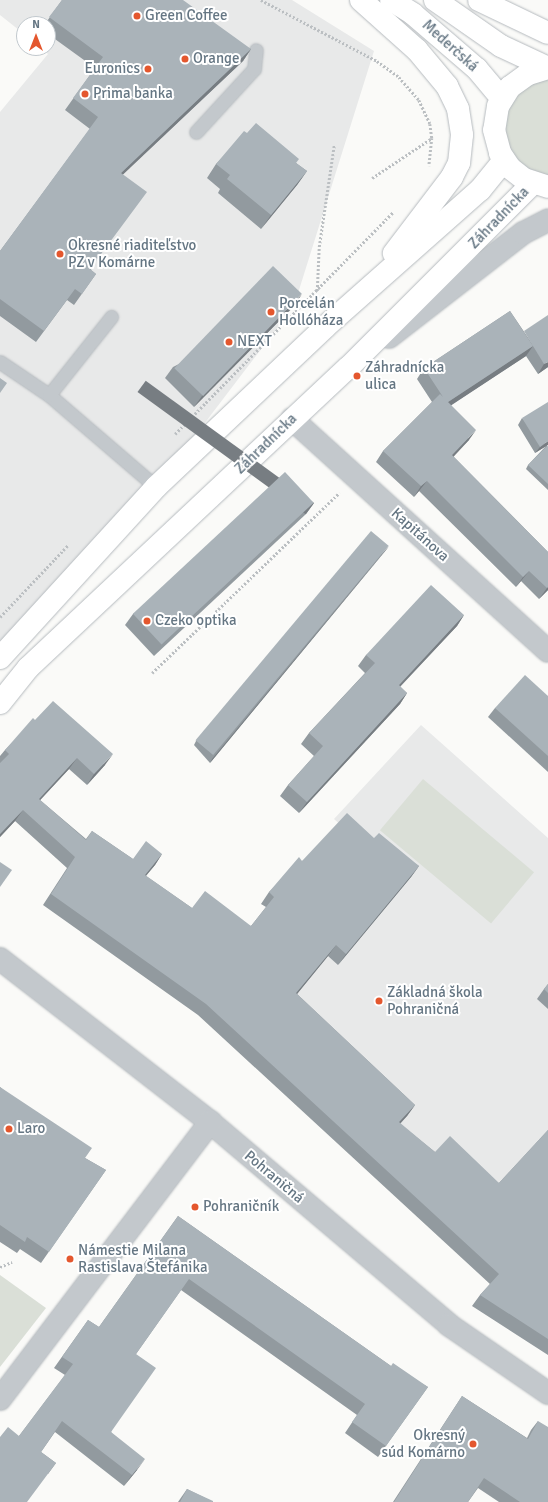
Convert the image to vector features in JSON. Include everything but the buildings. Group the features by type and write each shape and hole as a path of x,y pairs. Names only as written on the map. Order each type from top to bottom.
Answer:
{"main road":[{"path":"325,327 390,258 452,177 459,162 462,135 458,109 447,86 417,50 361,0"},
{"name":"Mederčská","path":"391,0 413,14 477,69 502,99"},
{"name":"Mederčská","path":"435,0 501,46 548,68"},
{"path":"479,0 548,33"},
{"path":"540,185 516,174 504,160 497,146 494,130 496,114 502,99 510,87 522,78 548,68"},
{"path":"0,658 156,487 325,327 480,190 504,160"},
{"name":"Záhradnícka","path":"0,704 28,668 348,368 540,185"}],"street":[{"path":"348,368 523,233 548,220"},
{"name":"Kapitánova","path":"292,419 548,651"},
{"name":"Pohraničná","path":"0,960 210,1122 449,1325 548,1393"},
{"path":"0,1399 210,1122"}],"lane":[{"path":"196,132 254,69 256,50"},
{"path":"49,395 111,317"},
{"path":"0,362 49,395 156,487"}],"path":[{"path":"261,0 377,61 399,77 424,109 432,138 428,170"},
{"path":"372,178 432,138"},
{"path":"317,291 319,247 334,145"},
{"path":"170,438 317,291 396,209"},
{"path":"152,674 356,476"},
{"path":"0,617 74,538"},
{"path":"0,1267 12,1262"}],"shaded area":[{"path":"0,0 292,0 374,51 294,306 156,487 0,659 0,112 46,56 56,56 56,16 16,16 16,28 0,15"},
{"path":"548,78 548,176 531,171 517,160 508,146 504,129 509,104 527,85"},
{"name":"Základná škola Pohraničná","path":"421,725 548,838 548,1222 491,1286 258,943 352,835 334,819"},
{"path":"423,779 534,872 491,924 380,830"},
{"path":"0,1275 46,1308 0,1367"}],"place":[{"name":"Green Coffee","path":"137,16"},
{"name":"Orange","path":"185,59"},
{"name":"Euronics","path":"148,69"},
{"name":"Prima banka","path":"85,94"},
{"name":"Okresné riaditeľstvo PZ v Komárne","path":"60,254"},
{"name":"Porcelán Hollóháza","path":"271,312"},
{"name":"NEXT","path":"229,342"},
{"name":"Záhradnícka ulica","path":"357,376"},
{"name":"Czeko optika","path":"147,621"},
{"name":"Základná škola Pohraničná","path":"379,1001"},
{"name":"Laro","path":"9,1129"},
{"name":"Pohraničník","path":"195,1207"},
{"name":"Námestie Milana Rastislava Štefánika","path":"70,1259"},
{"name":"Okresný súd Komárno","path":"473,1444"}]}
